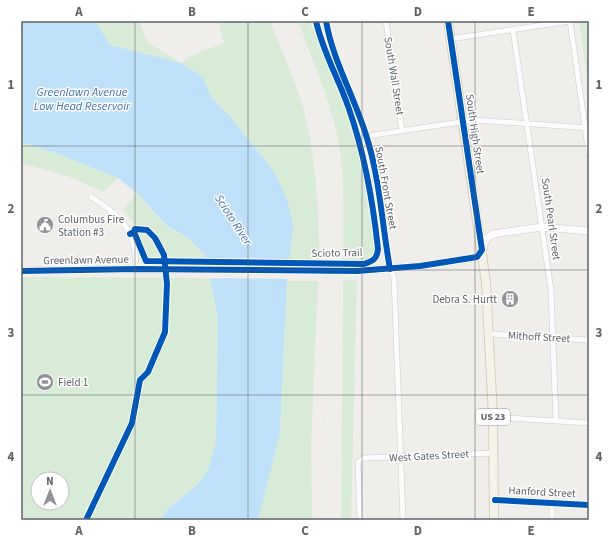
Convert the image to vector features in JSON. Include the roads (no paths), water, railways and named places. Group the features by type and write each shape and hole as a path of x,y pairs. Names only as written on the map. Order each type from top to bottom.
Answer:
{"main road":[{"name":"South High Street","path":"448,21 486,283 493,417 494,520"},
{"path":"482,250 487,238 490,235 542,228 589,231"},
{"name":"Greenlawn Avenue","path":"21,271 136,269 390,270 473,258 480,255 482,250"}],"street":[{"name":"South Front Street","path":"326,21 334,52 367,136 377,183 390,270 394,278 403,520"},
{"name":"South Wall Street","path":"386,21 402,131"},
{"path":"450,39 570,21 587,128 589,155"},
{"name":"South Pearl Street","path":"513,30 551,290 556,421"},
{"path":"367,136 474,120 587,128"},
{"path":"91,196 112,210 125,225 135,252 136,269"},
{"name":"Mithoff Street","path":"489,334 589,340"},
{"path":"493,417 589,423"},
{"name":"West Gates Street","path":"360,520 358,462 364,458 494,453"},
{"name":"Hanford Street","path":"494,500 589,505"},
{"path":"552,503 552,520"}],"water":[{"path":"21,21 95,21 110,45 181,63 203,77 212,99 230,116 275,173 288,202 293,226 287,281 280,432 258,520 161,520 167,510 197,485 208,470 216,442 218,317 205,254 189,239 166,225 137,193 118,178 56,153 21,142"}],"railway":[{"path":"281,21 312,104 319,128 326,171 328,229 323,520"},
{"path":"294,21 328,110 334,134 339,170 341,220 336,520"}],"place":[{"name":"Columbus Fire Station #3","path":"45,225"},
{"name":"Debra S. Hurtt","path":"510,299"},
{"name":"Field 1","path":"45,382"}],"water label":[{"name":"Greenlawn Avenue Low Head Reservoir","path":"82,99"},
{"name":"Scioto River","path":"233,220"}]}
